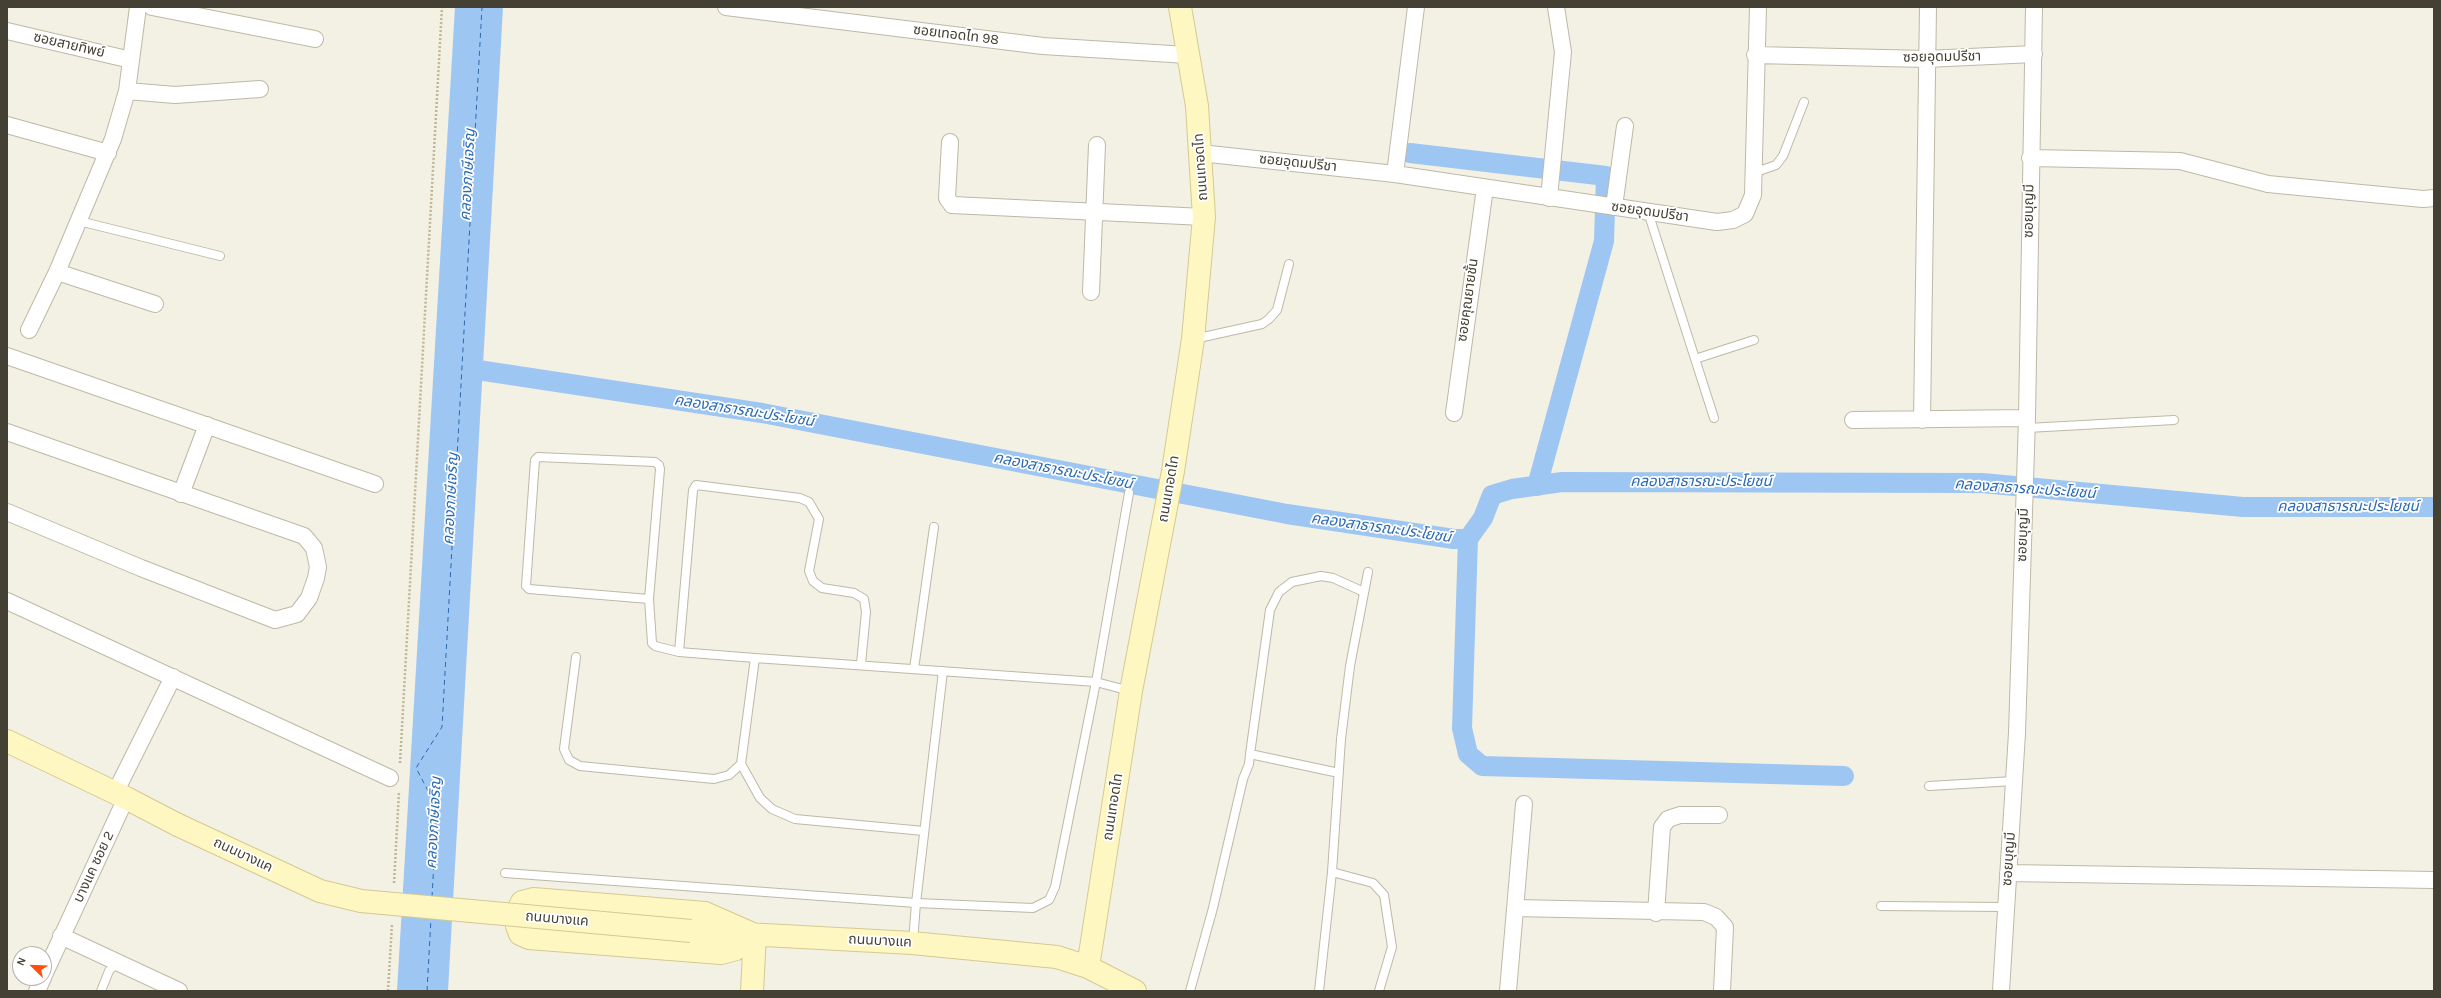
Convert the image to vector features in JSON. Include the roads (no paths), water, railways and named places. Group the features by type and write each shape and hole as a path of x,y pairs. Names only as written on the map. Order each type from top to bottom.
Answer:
{"main road":[{"name":"ถนนเทอดไท","path":"1088,967 1131,691 1173,471 1193,339 1204,217 1197,106 1187,55 1180,7"},
{"name":"ถนนบางแค","path":"7,741 121,795 178,825 320,891 361,901 691,931 912,943 1057,957 1088,967 1135,991"},
{"path":"533,899 705,913 755,935 736,949 721,953 529,938 520,934 517,926 518,910 522,902 533,899"},
{"path":"752,991 755,935"}],"street":[{"path":"29,330 57,272 108,153 127,92 138,7"},
{"path":"152,7 315,39"},
{"name":"ซอยเทอดไท 98","path":"726,7 1043,46 1187,55"},
{"path":"1395,174 1416,7"},
{"path":"1549,198 1563,52 1556,7"},
{"name":"ซอยอุดมปรีชา","path":"1200,153 1395,174 1717,222 1733,220 1745,214 1753,195 1755,54 1758,7"},
{"path":"1922,420 1926,59 1928,7"},
{"name":"ซอยบุญมี","path":"2001,991 2014,781 2027,423 2030,158 2034,54 2034,7"},
{"name":"ซอยสายทิพย์","path":"7,31 131,60"},
{"name":"ซอยอุดมปรีชา","path":"1755,54 1926,59 2034,54"},
{"path":"127,92 176,95 260,89"},
{"path":"7,125 108,153"},
{"path":"1614,207 1625,126"},
{"path":"950,142 947,198 952,205 1093,213 1204,217"},
{"path":"1091,292 1093,213 1097,145"},
{"path":"2030,158 2180,161 2268,184 2428,198"},
{"name":"ซอยคุณยายชั้น","path":"1454,412 1485,188"},
{"path":"57,272 155,304"},
{"path":"7,356 375,484"},
{"path":"1853,420 2027,423"},
{"path":"181,494 207,425"},
{"path":"7,432 304,536 310,541 317,557 316,578 309,598 297,614 275,620 141,568 7,512"},
{"path":"7,600 396,779"},
{"name":"บางแค ซอย 2","path":"52,956 173,677"},
{"path":"1508,991 1524,804"},
{"path":"1656,913 1662,827 1668,819 1680,815 1719,815"},
{"path":"2008,873 2434,880"},
{"path":"1515,908 1656,913 1704,912 1716,917 1725,927 1722,991"},
{"path":"61,936 179,991"}],"lane":[{"path":"1753,173 1776,165 1783,156 1804,102"},
{"path":"1648,212 1714,418"},
{"path":"78,221 220,256"},
{"path":"1193,339 1262,324 1269,319 1277,310 1289,264"},
{"path":"1695,358 1754,340"},
{"path":"2027,423 2174,420"},
{"path":"649,599 529,589 526,586 535,460 538,457 655,462 659,465 660,469 649,599 653,644 679,652 1096,682 1131,691"},
{"path":"679,652 693,490 696,485 800,498 808,502 819,519 809,571 813,581 822,588 854,593 864,599 866,612 860,664"},
{"path":"505,873 916,902 1033,908 1049,900 1055,887 1096,682 1128,493"},
{"path":"914,669 934,527"},
{"path":"1319,991 1332,872 1339,774 1350,666 1368,572"},
{"path":"1190,991 1250,754 1270,610 1279,592 1292,582 1321,576 1333,578 1364,592"},
{"path":"576,657 564,749 569,760 580,766 714,779 729,775 741,764"},
{"path":"755,658 741,764 760,798 772,809 795,819 924,831"},
{"path":"912,943 943,671"},
{"path":"1250,754 1339,774"},
{"path":"1929,786 2014,781"},
{"path":"1332,872 1374,883 1384,895 1392,947 1380,991"},
{"path":"1881,906 2006,906"},
{"path":"101,991 109,971 117,962"}],"water":[{"name":"คลองภาษีเจริญ","path":"455,7 503,7 448,991 397,991"}],"waterway":[{"path":"1410,153 1606,176 1604,241 1537,486"},
{"name":"คลองสาธารณะประโยชน์","path":"458,367 762,413 1287,514 1454,539 1468,539 1483,518 1492,495 1512,489 1562,482 1982,483 2243,507 2434,507"},
{"path":"1468,539 1462,728 1468,754 1482,766 1844,776"}]}
